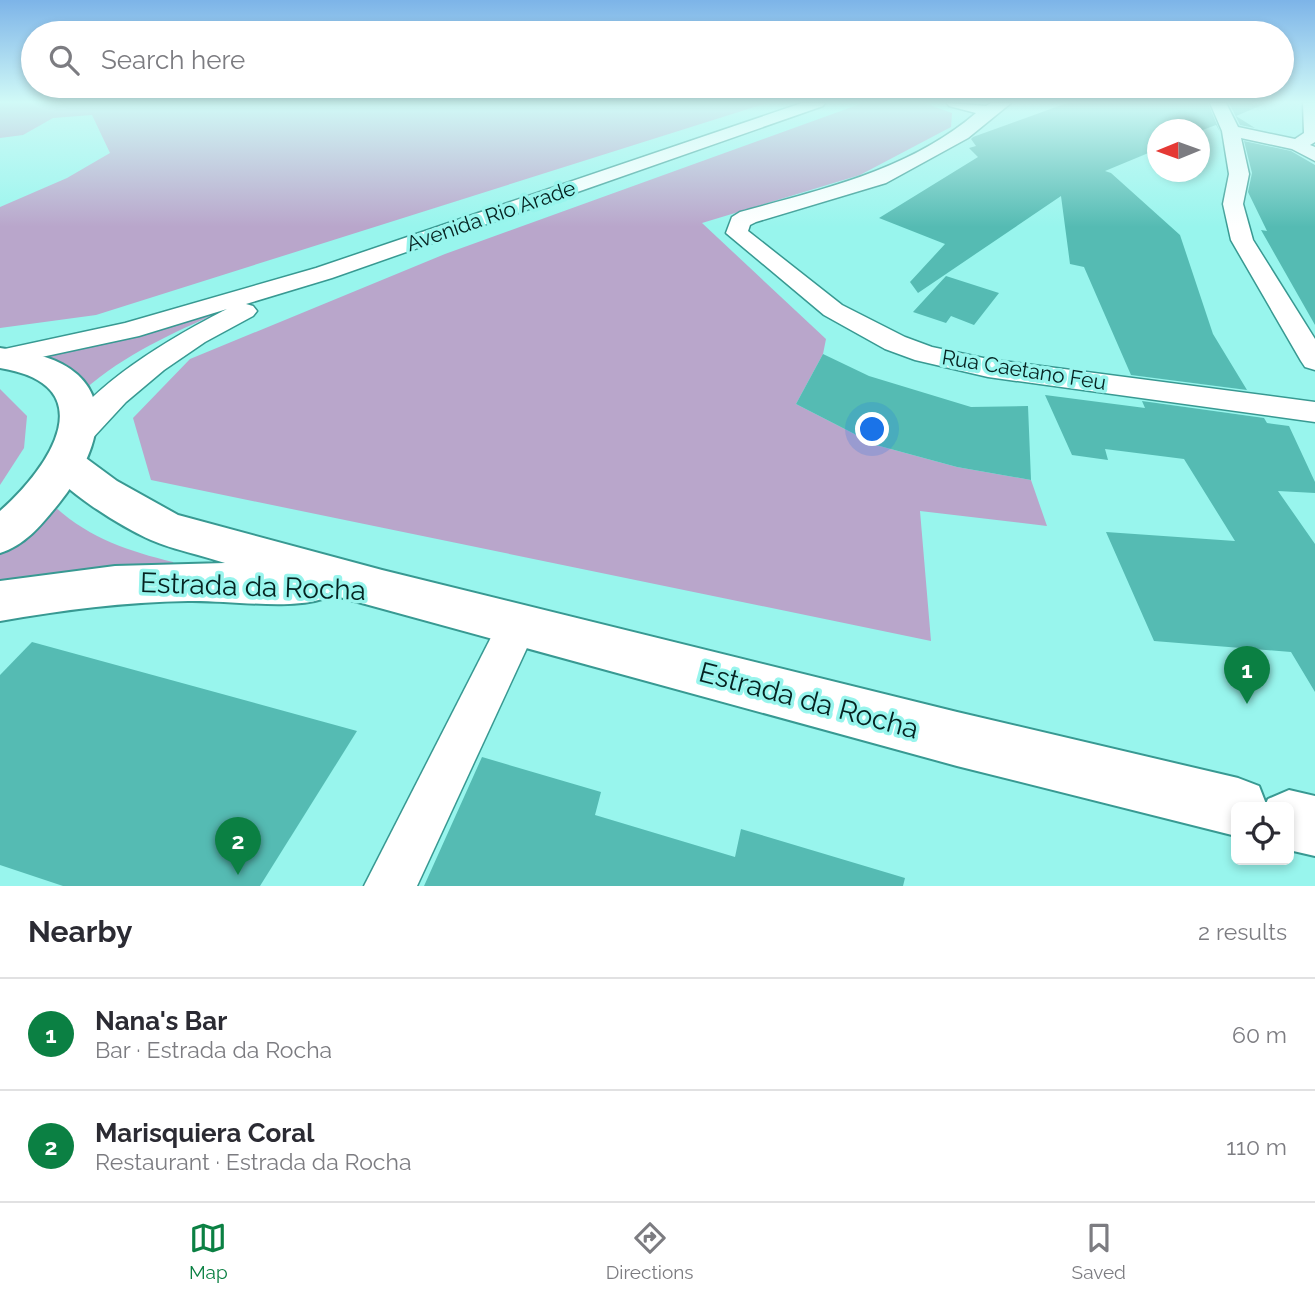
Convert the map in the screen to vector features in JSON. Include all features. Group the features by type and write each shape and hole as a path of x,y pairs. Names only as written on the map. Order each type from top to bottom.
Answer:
{"street":[{"name":"Avenida Rio Arade","path":"324,273 697,144"},
{"name":"Rua Caetano Feu","path":"943,144 878,179 748,217 740,222 737,233 833,310 895,343 925,354 988,368 1315,411"},
{"path":"1233,144 1239,174 1233,204 1242,240 1315,361"},
{"path":"1295,144 1315,155"},
{"path":"0,358 130,330 324,273"},
{"path":"0,536 42,496 72,449 134,376 171,350 324,273"},
{"path":"0,358 30,364 55,374 71,389 79,409 72,449"},
{"name":"Estrada da Rocha","path":"72,449 102,492 166,528 382,590 957,739 1231,805"},
{"name":"Estrada da Rocha","path":"0,601 46,592 128,582 231,580 382,590"},
{"path":"390,886 518,624"},
{"path":"1294,821 1315,826"}],"shaded area":[{"path":"106,144 636,144 96,315 0,328 0,207 67,178 110,153"},
{"path":"749,144 918,144 860,175 702,223 826,339 823,354 796,404 876,445 957,467 1031,480 1047,526 920,511 931,641 151,480 133,418 190,359 445,254"},
{"path":"218,307 222,311 133,355 84,390 44,357 150,331"},
{"path":"0,389 27,416 24,448 0,485"},
{"path":"54,506 95,535 125,548 173,562 176,567 0,590 0,553"}],"building":[{"path":"975,144 1147,144 1147,154 1105,171 1111,173 1180,235 1213,334 1247,390 1131,375 1084,267 1070,264 1061,196 918,293 910,282 945,244 879,218 978,157 969,148"},
{"path":"1245,144 1260,144 1291,151 1315,165 1315,325 1261,230 1267,231 1248,192 1252,173"},
{"path":"946,276 999,293 974,325 951,316 946,323 913,312"},
{"path":"823,354 869,376 971,407 1028,406 1031,480 957,467 876,445 796,404"},
{"path":"1045,395 1145,408 1142,401 1264,418 1267,423 1289,426 1315,482 1315,493 1278,491 1315,544 1315,692 1291,652 1154,641 1106,532 1235,541 1184,459 1105,449 1108,460 1072,455"},
{"path":"32,642 357,731 260,886 63,886 0,865 0,675"},
{"path":"482,757 601,792 595,815 735,857 741,829 905,878 903,886 424,886"}],"place":[{"name":"Nana's Bar","path":"1247,704"},
{"name":"Marisquiera Coral","path":"238,875"}]}
